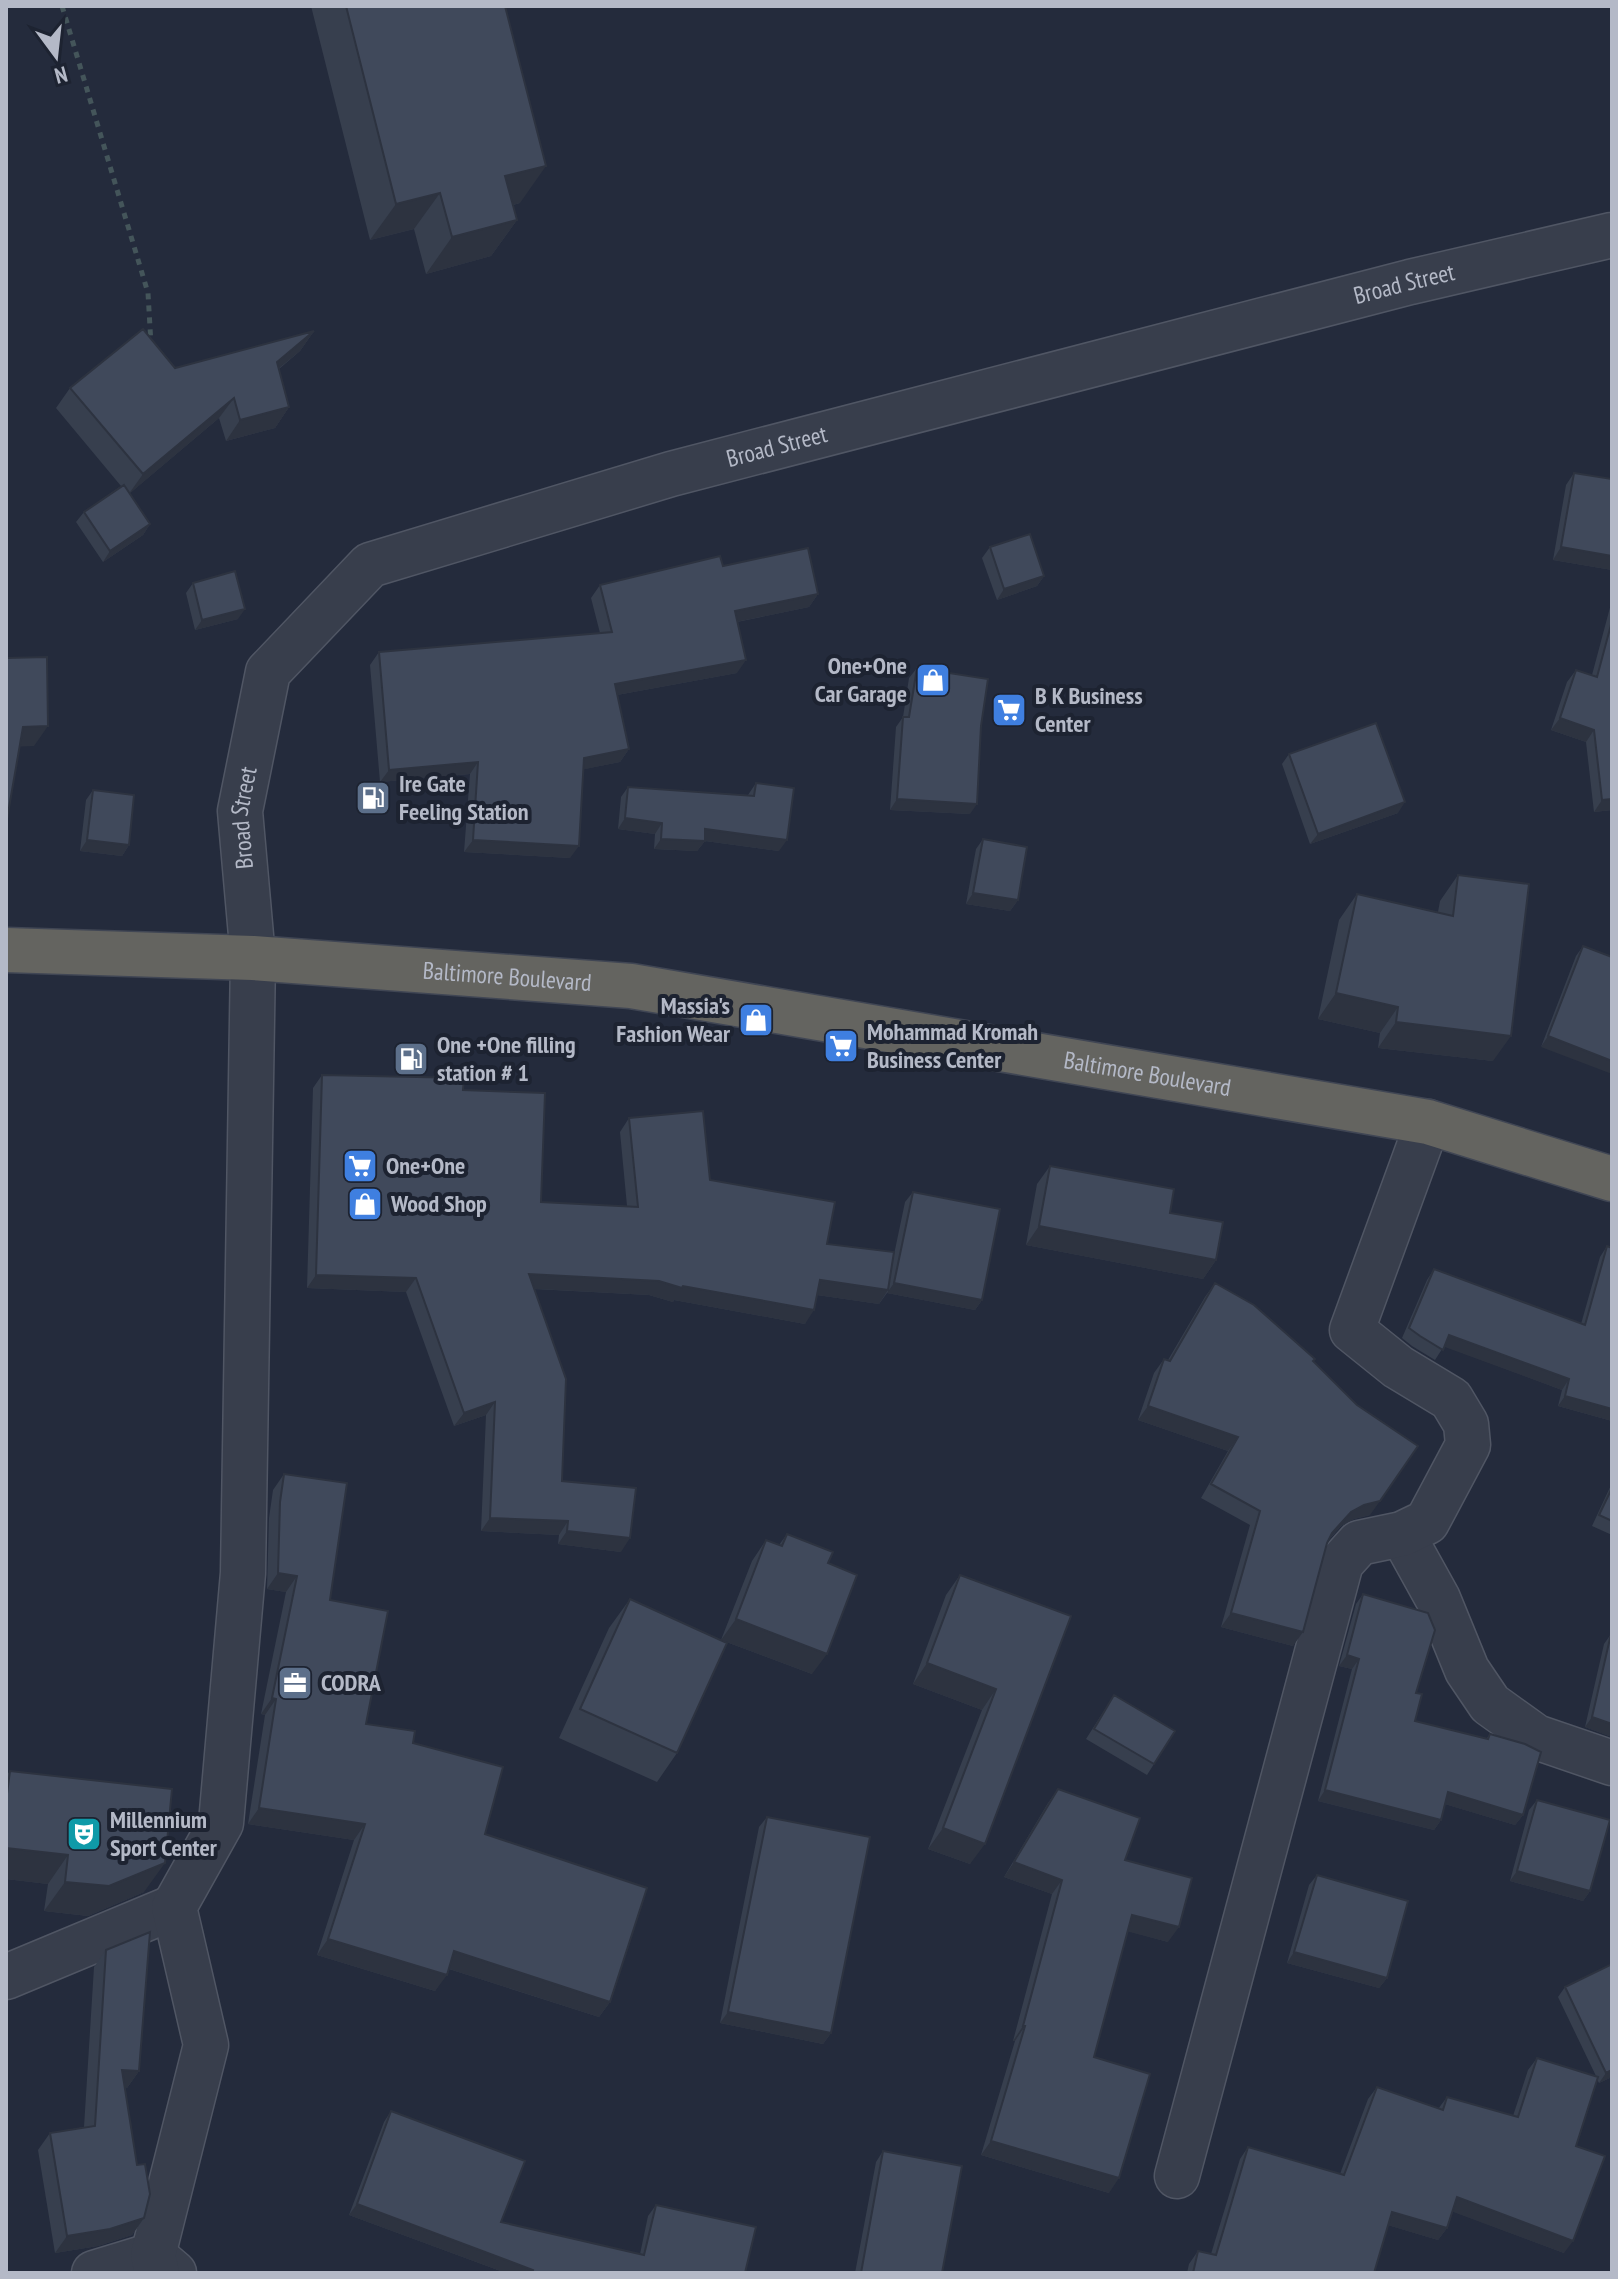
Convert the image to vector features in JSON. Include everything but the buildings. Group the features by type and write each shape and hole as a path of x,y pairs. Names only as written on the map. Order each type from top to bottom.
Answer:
{"highway":[{"name":"Baltimore Boulevard","path":"6,950 253,958 631,986 1428,1122 1612,1179"}],"street":[{"name":"Broad Street","path":"174,1907 221,1823 243,1573 253,958 240,811 268,672 370,565 671,474 1410,282 1612,235"},
{"path":"1177,2176 1341,1563 1359,1543 1402,1534 1427,1522 1468,1445 1466,1424 1451,1399 1398,1367 1352,1330 1428,1122"},
{"path":"1402,1534 1438,1599 1467,1670 1490,1704 1536,1737 1612,1763"},
{"path":"6,1977 174,1907 206,2045 162,2267 94,2273"}],"path":[{"path":"62,6 148,293 152,349"}],"place":[{"name":"One+One Car Garage","path":"933,680"},
{"name":"B K Business Center","path":"1009,710"},
{"name":"Ire Gate Feeling Station","path":"373,798"},
{"name":"Massia's Fashion Wear","path":"756,1020"},
{"name":"Mohammad Kromah Business Center","path":"841,1046"},
{"name":"One +One filling station # 1","path":"411,1059"},
{"name":"One+One","path":"360,1166"},
{"name":"Wood Shop","path":"365,1204"},
{"name":"CODRA","path":"295,1683"},
{"name":"Millennium Sport Center","path":"84,1834"}]}
